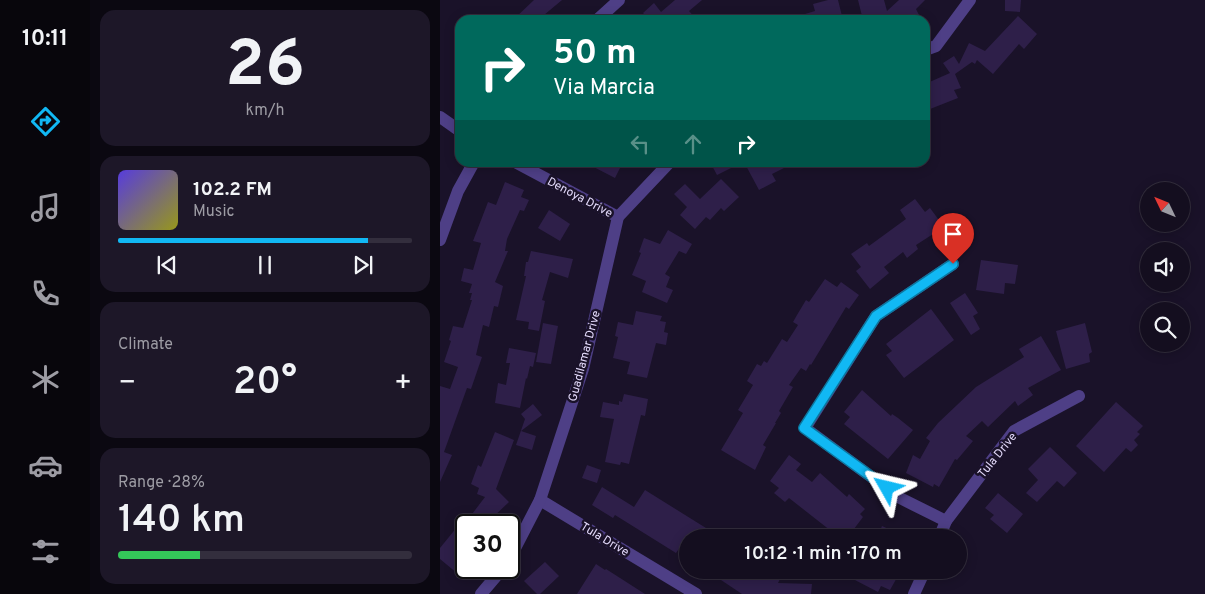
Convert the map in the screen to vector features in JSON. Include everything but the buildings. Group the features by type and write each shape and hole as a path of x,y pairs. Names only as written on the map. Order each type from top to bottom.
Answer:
{"street":[{"path":"602,15 619,0"},
{"path":"930,48 936,46 970,0"},
{"path":"440,117 455,128"},
{"path":"440,240 458,191 471,167"},
{"name":"Denoya Drive","path":"524,167 618,217"},
{"path":"618,217 665,167"},
{"name":"Guadilamar Drive","path":"520,539 540,500 582,370 618,217"},
{"path":"946,521 900,498 804,428 876,316 953,264"},
{"name":"Tula Drive","path":"943,529 946,521 1014,432 1079,396"},
{"name":"Tula Drive","path":"540,500 696,594"},
{"path":"481,594 494,579"},
{"path":"914,594 921,579"}],"route":[{"path":"887,488 804,428 876,316 953,264"}]}
